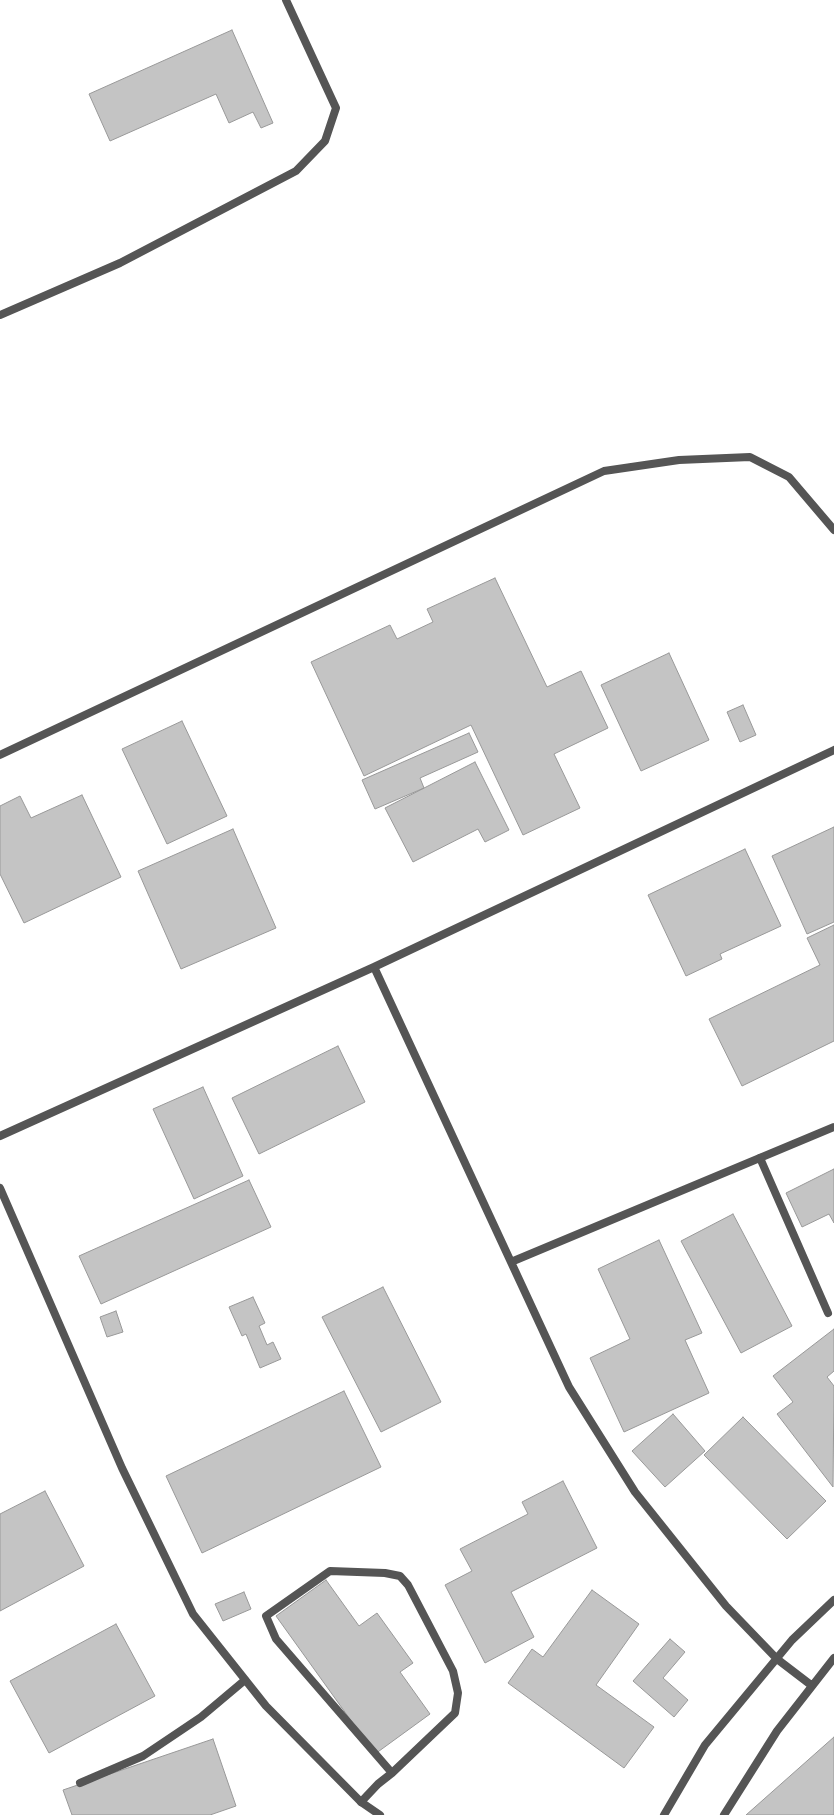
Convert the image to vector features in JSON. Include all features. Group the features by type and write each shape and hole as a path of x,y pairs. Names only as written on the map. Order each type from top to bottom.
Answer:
{"street":[{"path":"0,315 120,263 296,170 325,141 336,108 286,0"},
{"path":"0,755 604,471 679,460 750,457 789,477 834,530"},
{"path":"0,1136 374,967 834,750"},
{"path":"374,967 570,1387 635,1492 726,1606 777,1659 811,1685"},
{"path":"512,1262 834,1127"},
{"path":"760,1158 828,1312"},
{"path":"0,1188 122,1468 193,1614 266,1706 361,1802 380,1815"},
{"path":"361,1802 378,1784 392,1773 455,1713 458,1693 452,1671 408,1585 400,1576 385,1573 330,1571 266,1616 276,1639 392,1773"},
{"path":"664,1815 705,1745 792,1640 834,1600"},
{"path":"724,1815 777,1731 811,1685 834,1658"},
{"path":"80,1783 143,1756 202,1717 245,1680"}],"building":[{"path":"232,30 273,123 261,128 253,112 229,123 216,94 110,141 89,94"},
{"path":"495,578 547,687 581,671 608,728 554,754 580,808 523,835 471,725 364,776 311,662 390,625 397,639 433,622 427,609"},
{"path":"669,653 709,740 641,771 601,685"},
{"path":"743,705 756,735 740,742 727,712"},
{"path":"182,721 227,816 167,844 122,749"},
{"path":"469,733 478,752 420,778 424,788 375,809 362,780"},
{"path":"475,762 509,830 485,842 478,829 413,862 385,808"},
{"path":"82,795 121,877 24,923 0,874 0,806 20,796 31,818"},
{"path":"834,827 834,922 807,934 772,856"},
{"path":"233,829 276,928 181,969 138,871"},
{"path":"745,849 781,926 720,954 722,959 686,976 648,895"},
{"path":"834,925 834,1041 742,1086 709,1019 820,965 807,938"},
{"path":"338,1046 365,1102 259,1154 232,1098"},
{"path":"203,1087 243,1176 194,1199 153,1109"},
{"path":"834,1169 834,1223 829,1214 802,1227 786,1193"},
{"path":"249,1180 271,1227 101,1304 79,1256"},
{"path":"733,1214 792,1326 741,1353 681,1241"},
{"path":"659,1240 702,1333 685,1340 709,1393 624,1432 590,1358 630,1339 598,1269"},
{"path":"383,1287 441,1402 381,1432 322,1317"},
{"path":"253,1297 265,1323 259,1326 267,1345 273,1342 281,1359 260,1368 246,1334 242,1336 229,1307"},
{"path":"116,1311 123,1332 107,1337 100,1317"},
{"path":"834,1329 834,1371 827,1377 834,1386 833,1487 777,1414 793,1402 773,1376"},
{"path":"344,1391 381,1467 202,1553 166,1476"},
{"path":"673,1414 705,1451 665,1487 632,1451"},
{"path":"743,1417 826,1501 787,1539 704,1455"},
{"path":"563,1481 597,1548 511,1592 534,1637 485,1663 445,1585 472,1571 460,1549 528,1514 522,1502"},
{"path":"45,1491 84,1566 0,1611 0,1514"},
{"path":"326,1580 359,1626 377,1613 413,1663 400,1672 430,1714 375,1754 276,1616"},
{"path":"592,1590 639,1624 596,1685 654,1727 624,1768 508,1683 532,1649 543,1657"},
{"path":"244,1592 251,1609 223,1621 215,1604"},
{"path":"116,1624 155,1696 49,1753 10,1681"},
{"path":"670,1639 685,1652 663,1678 688,1700 674,1717 633,1681"},
{"path":"834,1737 834,1815 746,1815"},
{"path":"213,1739 236,1806 210,1815 72,1815 63,1790"}]}
